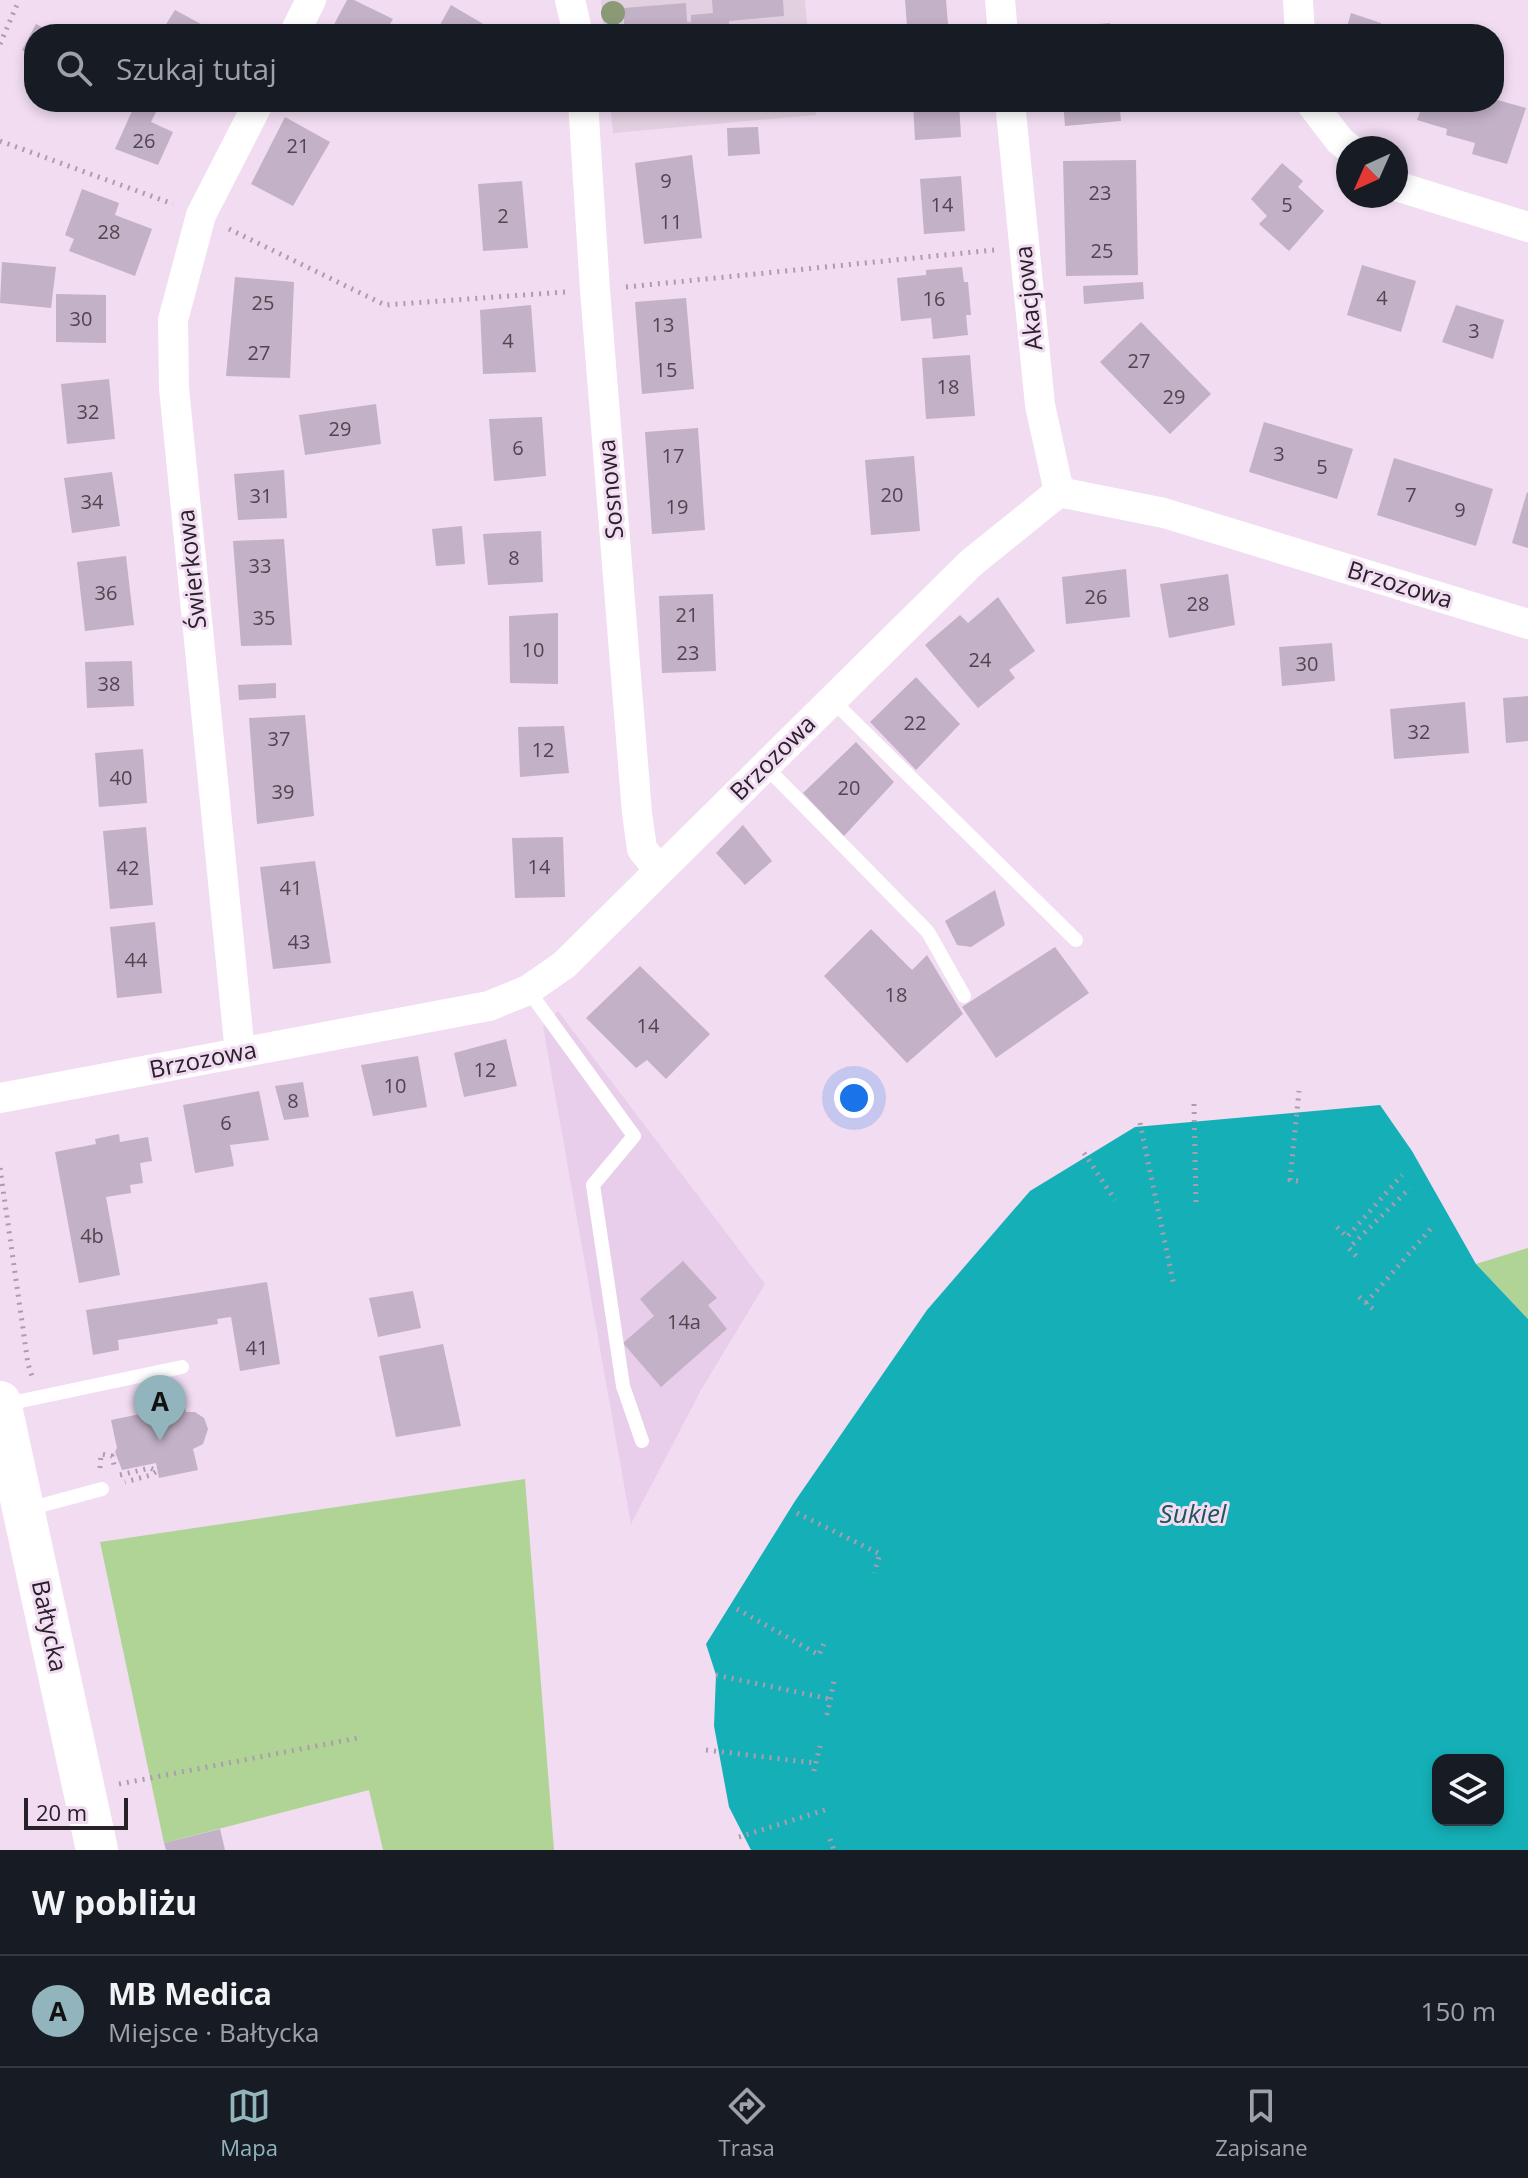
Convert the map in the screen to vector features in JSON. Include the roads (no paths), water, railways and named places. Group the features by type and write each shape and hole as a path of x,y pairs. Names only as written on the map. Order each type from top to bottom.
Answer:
{"main road":[{"name":"Bałtycka","path":"0,1404 97,1850"}],"street":[{"path":"299,24 311,0"},
{"path":"570,0 576,24"},
{"path":"1000,0 1002,24"},
{"path":"1298,0 1299,24"},
{"name":"Świerkowa","path":"240,1053 174,388 173,320 201,215 254,112"},
{"name":"Sosnowa","path":"584,112 637,813 642,849 659,870"},
{"name":"Akacjowa","path":"1011,112 1040,405 1059,492"},
{"path":"1318,112 1339,136"},
{"path":"1408,190 1528,227"},
{"name":"Brzozowa","path":"0,1098 489,1006 528,990 564,965 971,563 1059,492 1164,513 1528,624"}],"lane":[{"path":"832,700 1076,940"},
{"path":"765,766 928,932 964,996"},
{"path":"528,990 634,1136 593,1185 623,1386 642,1441"},
{"path":"0,1404 182,1367"},
{"path":"24,1510 102,1489"}],"water":[{"name":"Sukiel","path":"1380,1105 1412,1151 1476,1264 1528,1319 1528,1850 751,1850 729,1807 714,1726 716,1675 706,1644 795,1501 927,1310 1030,1191 1135,1127"}],"place":[{"name":"MB Medica","path":"160,1441"}]}
